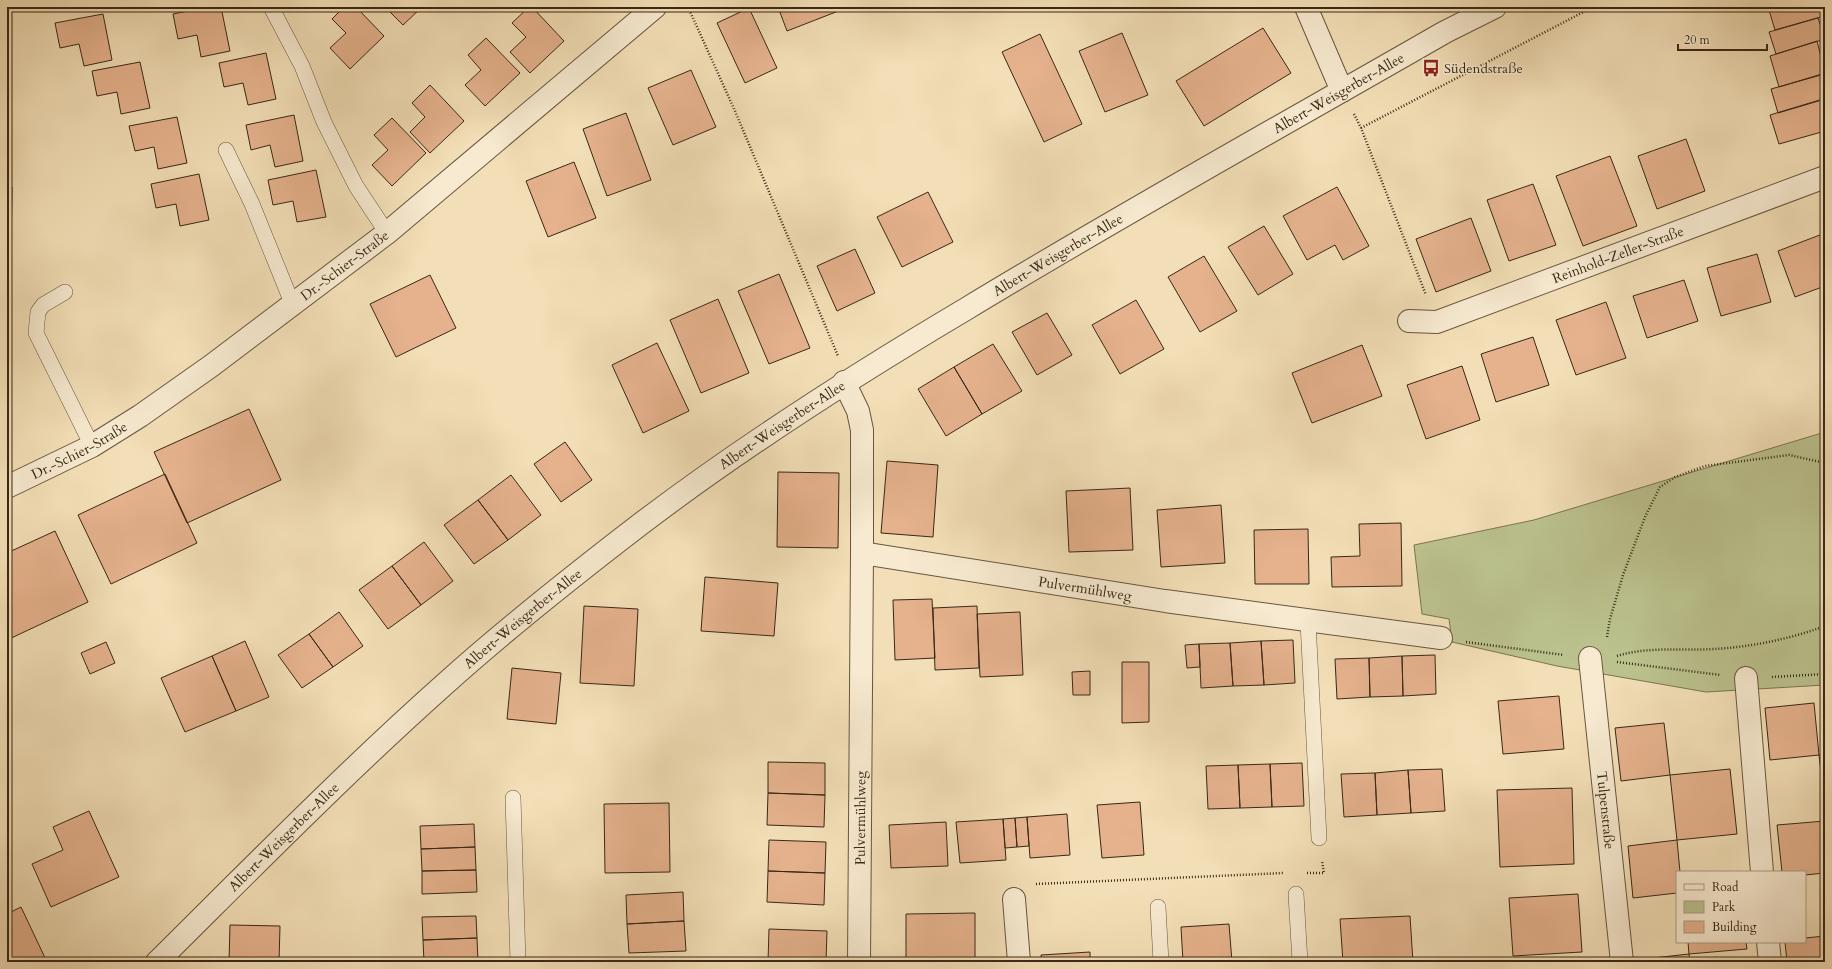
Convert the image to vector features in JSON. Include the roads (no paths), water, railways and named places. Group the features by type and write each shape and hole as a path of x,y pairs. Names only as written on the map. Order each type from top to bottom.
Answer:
{"street":[{"name":"Dr.-Schier-Straße","path":"7,486 92,446 140,416 211,366 387,233 655,7"},
{"path":"1306,7 1342,92"},
{"name":"Albert-Weisgerber-Allee","path":"157,962 313,807 469,664 532,611 640,525 758,440 844,382 1034,267 1445,32 1495,7"},
{"name":"Reinhold-Zeller-Straße","path":"1409,321 1437,322 1825,177"},
{"name":"Pulvermühlweg","path":"844,382 858,411 862,430 859,962"},
{"name":"Pulvermühlweg","path":"862,553 1308,622 1441,638"},
{"name":"Tulpenstraße","path":"1597,659 1622,962"},
{"path":"1746,678 1762,871"},
{"path":"1014,899 1019,962"},
{"path":"1768,943 1770,962"}],"lane":[{"path":"270,7 302,66 324,122 353,180 387,233"},
{"path":"226,150 252,204 292,304"},
{"path":"66,292 43,305 38,312 36,333 92,446"},
{"path":"1308,622 1319,838"},
{"path":"513,798 518,962"},
{"path":"1296,894 1300,962"},
{"path":"1158,907 1162,962"}],"place":[{"name":"Südendstraße","path":"1431,68"}]}
